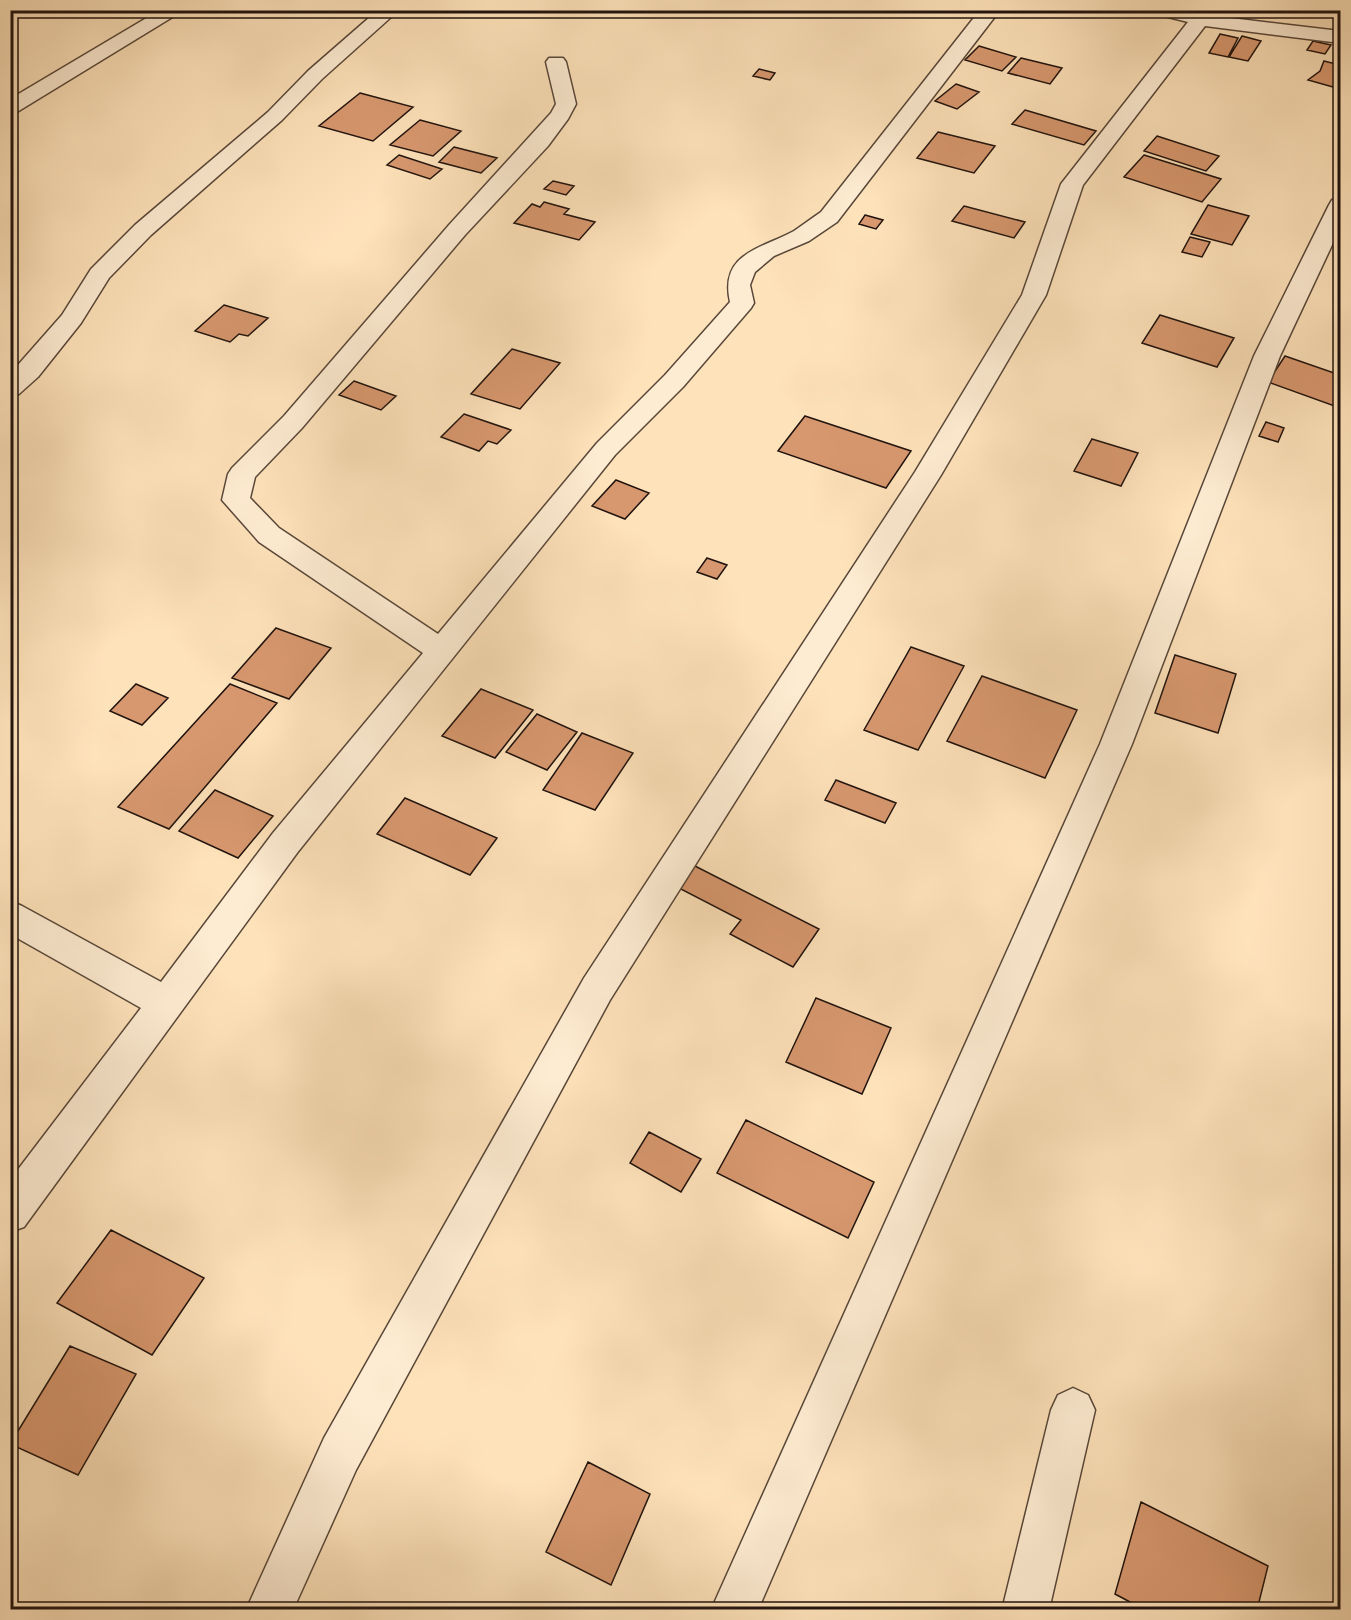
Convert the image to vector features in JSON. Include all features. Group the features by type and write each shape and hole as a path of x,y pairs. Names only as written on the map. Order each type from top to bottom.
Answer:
{"street":[{"path":"10,108 175,10"},
{"path":"10,388 29,371 72,318 99,274 143,230 275,116 315,75 390,10"},
{"path":"10,1213 285,843 606,449 674,381 742,303 738,285 744,269 765,251 801,236 829,217 991,10"},
{"path":"1162,10 1341,37"},
{"path":"270,1610 340,1454 597,989 927,475 1034,295 1072,184 1205,15"},
{"path":"442,651 269,535 236,500 242,474 293,422 457,230 540,141 561,114 566,104 556,62"},
{"path":"734,1610 1116,744 1267,356 1341,205"},
{"path":"10,916 166,1004"},
{"path":"1025,1610 1073,1410"}],"building":[{"path":"1220,34 1238,38 1228,57 1209,53"},
{"path":"1242,36 1261,41 1248,61 1229,57"},
{"path":"1313,41 1331,45 1325,54 1307,50"},
{"path":"979,46 1016,57 1002,71 965,60"},
{"path":"1021,58 1062,68 1050,84 1008,73"},
{"path":"1324,61 1340,65 1340,89 1308,80 1320,71"},
{"path":"759,69 775,73 770,80 753,76"},
{"path":"956,84 979,92 957,109 935,101"},
{"path":"360,93 413,107 373,141 319,126"},
{"path":"1025,110 1096,131 1084,145 1012,124"},
{"path":"420,120 461,131 433,156 390,145"},
{"path":"938,132 995,146 974,173 917,158"},
{"path":"1157,136 1219,156 1206,171 1144,151"},
{"path":"454,147 497,158 481,173 439,162"},
{"path":"399,155 442,169 430,179 387,165"},
{"path":"1144,155 1221,179 1202,202 1124,177"},
{"path":"553,181 574,186 566,195 544,189"},
{"path":"544,202 569,209 564,214 595,222 579,240 514,223 532,204 540,207"},
{"path":"1208,205 1249,216 1232,245 1191,234"},
{"path":"964,206 1025,222 1014,238 952,221"},
{"path":"865,215 883,220 876,229 859,224"},
{"path":"1190,237 1210,242 1202,257 1182,252"},
{"path":"224,305 268,318 248,336 239,334 230,342 195,331"},
{"path":"1160,315 1234,338 1217,367 1142,343"},
{"path":"512,349 560,363 520,409 471,394"},
{"path":"1285,356 1340,375 1340,408 1268,382"},
{"path":"354,381 396,396 381,410 339,395"},
{"path":"464,414 511,430 497,444 488,441 479,451 441,437"},
{"path":"805,416 911,451 886,488 778,451"},
{"path":"1266,422 1284,428 1278,442 1259,436"},
{"path":"1092,439 1138,453 1121,486 1074,471"},
{"path":"616,480 649,493 625,519 592,506"},
{"path":"707,558 727,565 717,579 697,572"},
{"path":"276,628 331,648 289,699 232,678"},
{"path":"911,647 964,666 918,750 864,730"},
{"path":"1175,655 1236,674 1218,733 1155,713"},
{"path":"982,676 1077,710 1045,778 947,741"},
{"path":"136,684 168,698 142,725 110,711"},
{"path":"230,684 277,703 169,829 118,807"},
{"path":"481,689 533,710 495,758 442,736"},
{"path":"537,714 577,732 547,770 506,752"},
{"path":"582,733 633,753 595,810 543,790"},
{"path":"836,780 896,803 885,823 825,800"},
{"path":"215,790 273,816 238,858 179,831"},
{"path":"405,798 497,838 470,875 377,834"},
{"path":"691,864 819,929 793,967 730,934 741,920 675,886"},
{"path":"816,998 891,1028 862,1094 786,1062"},
{"path":"746,1120 874,1182 848,1238 717,1173"},
{"path":"649,1132 701,1159 681,1192 630,1163"},
{"path":"111,1230 204,1278 152,1355 57,1303"},
{"path":"70,1346 136,1374 78,1475 10,1444"},
{"path":"588,1462 650,1494 611,1585 546,1552"},
{"path":"1141,1502 1268,1566 1257,1610 1145,1610 1115,1594"}]}
